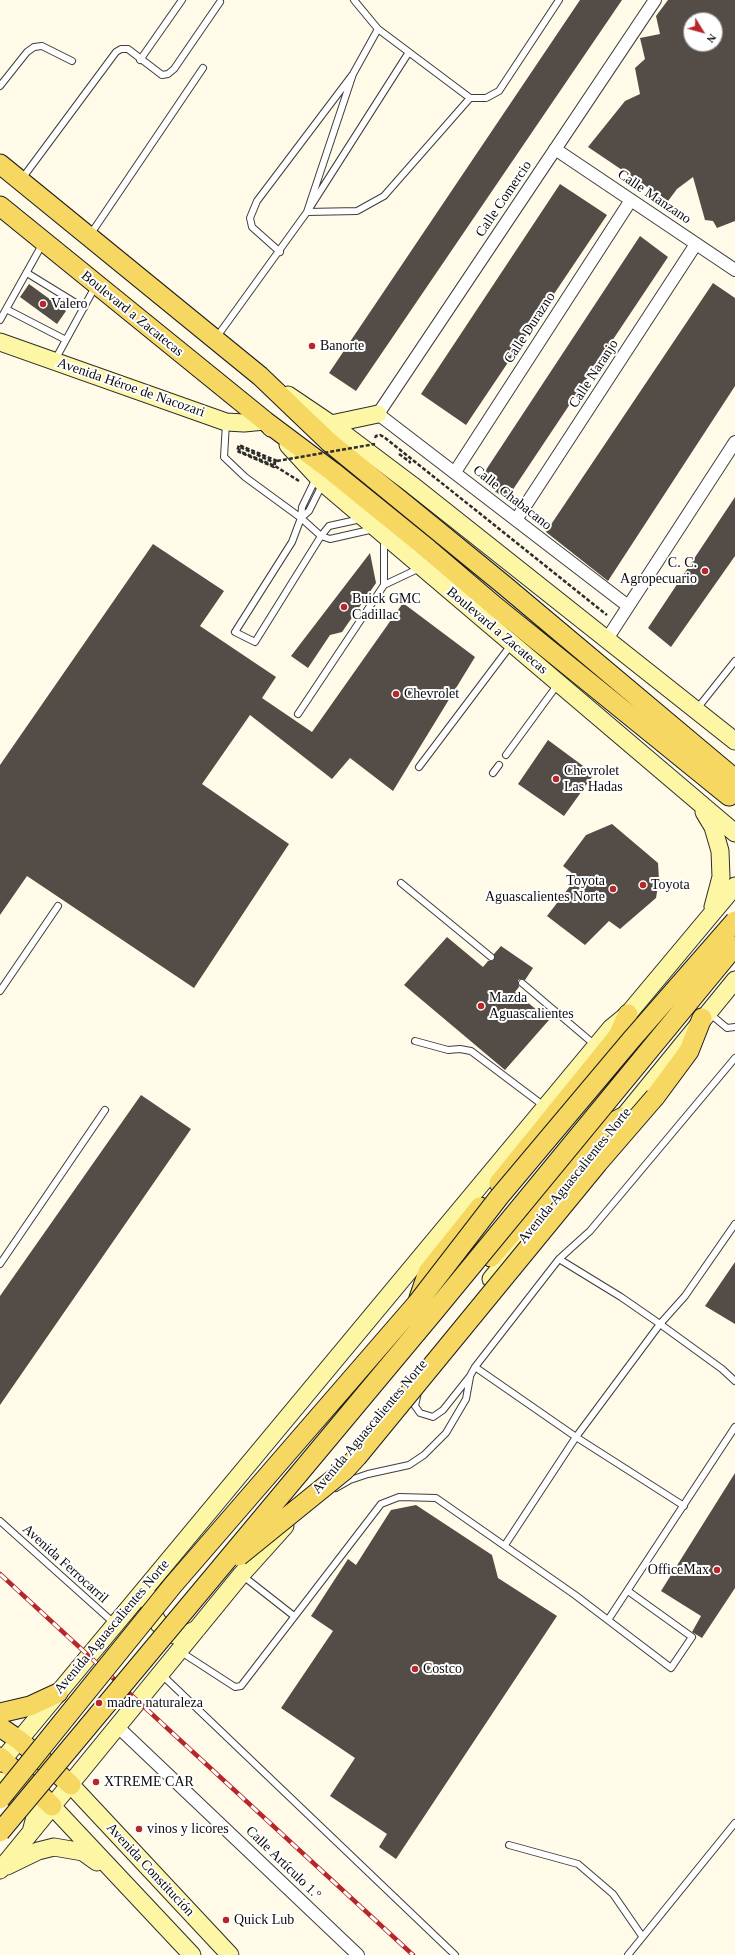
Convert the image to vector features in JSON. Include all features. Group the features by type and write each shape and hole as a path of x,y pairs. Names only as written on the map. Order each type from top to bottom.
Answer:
{"main road":[{"name":"Boulevard a Zacatecas","path":"0,164 260,376 329,442 504,585 732,787"},
{"name":"Boulevard a Zacatecas","path":"0,206 265,421 333,472 496,607 732,787"},
{"name":"Avenida Héroe de Nacozari","path":"0,342 226,422 244,423 265,421"},
{"name":"Boulevard a Zacatecas","path":"260,376 331,424 412,485 734,739"},
{"path":"331,424 378,414"},
{"name":"Boulevard a Zacatecas","path":"265,421 320,480 690,795 731,827"},
{"path":"690,795 699,804 713,827 720,851 721,877 719,890 715,902 705,921"},
{"name":"Avenida Aguascalientes Norte","path":"1,1760 611,1028 628,1014 735,886"},
{"name":"Avenida Aguascalientes Norte","path":"0,1799 173,1586 418,1302 504,1191 631,1040 735,921"},
{"name":"Avenida Aguascalientes Norte","path":"0,1832 433,1313 735,946"},
{"name":"Avenida Aguascalientes Norte","path":"0,1870 241,1575 302,1508 386,1411 705,1015 734,982"},
{"path":"418,1302 428,1272 618,1036 628,1014"},
{"path":"210,1579 345,1470 357,1457 654,1097 689,1051 705,1015"},
{"path":"433,1313 472,1280 602,1128 623,1117"},
{"path":"161,1568 150,1597 150,1608 159,1624 170,1634 182,1636 197,1629"},
{"path":"0,1713 30,1706 58,1693"},
{"path":"0,1727 19,1740 70,1785"},
{"path":"1,1760 52,1806"},
{"path":"0,1781 8,1783 19,1791 32,1807 35,1817 31,1832"},
{"name":"Avenida Constitución","path":"70,1785 230,1955"},
{"name":"Avenida Constitución","path":"52,1806 192,1955"},
{"path":"0,1870 21,1858 54,1847 83,1852 119,1876"}],"street":[{"name":"Calle Comercio","path":"378,414 655,0"},
{"name":"Calle Manzano","path":"555,149 735,270"},
{"name":"Calle Durazno","path":"454,472 632,200"},
{"name":"Calle Naranjo","path":"516,520 696,244"},
{"name":"Calle Chabacano","path":"378,414 516,520 623,614"},
{"path":"607,639 735,442"},
{"name":"Calle Artículo 1.º","path":"118,1727 358,1955"}],"lane":[{"path":"140,60 182,0"},
{"path":"354,0 378,29 470,98 486,98 499,91 559,0"},
{"path":"20,181 116,52 121,49 128,49 140,60 162,75 168,74 174,69 220,2"},
{"path":"280,252 252,227 250,218 257,201 353,74 378,29"},
{"path":"0,86 27,52 34,47 42,46 72,61"},
{"path":"215,339 280,252 409,52"},
{"path":"89,236 203,68"},
{"path":"307,212 353,74"},
{"path":"307,212 358,211 384,196 470,98"},
{"path":"0,320 43,242"},
{"path":"27,272 84,308"},
{"path":"55,361 96,285"},
{"path":"6,309 66,340"},
{"path":"226,422 224,457 245,478 301,518 321,536 330,539 375,527"},
{"path":"320,480 309,511 301,518 292,542 235,632 255,642 321,536 329,526 375,527"},
{"path":"375,527 384,585"},
{"path":"298,714 384,585 422,567"},
{"path":"419,767 512,643"},
{"path":"696,710 735,661"},
{"path":"506,755 558,683"},
{"path":"492,774 499,765"},
{"path":"401,883 491,957"},
{"path":"0,991 58,906"},
{"path":"522,983 596,1046"},
{"path":"705,1015 727,1028 735,1027"},
{"path":"415,1041 448,1050 460,1049 471,1051 545,1107"},
{"path":"423,1364 415,1406 420,1413 432,1417 443,1410 559,1259 590,1231 735,1058"},
{"path":"0,1264 105,1110"},
{"path":"505,1545 576,1437 660,1324 685,1296 735,1224"},
{"path":"559,1259 660,1324 722,1369 735,1381"},
{"path":"475,1367 576,1437 684,1506"},
{"path":"302,1508 350,1480 409,1465 424,1455 446,1433 466,1400 470,1376"},
{"path":"608,1620 735,1427"},
{"path":"179,1651 235,1687 241,1686 382,1504 399,1496 436,1498 505,1545 671,1668 692,1637 628,1591"},
{"name":"Avenida Ferrocarril","path":"0,1521 115,1624"},
{"path":"241,1575 294,1616"},
{"path":"161,1674 455,1955"},
{"path":"628,1955 735,1823"},
{"path":"509,1845 578,1864 613,1894 642,1936"}],"path":[{"path":"374,438 380,435 384,437 623,614"},
{"path":"275,466 268,463 239,451 240,447 275,463 274,467 237,451 239,445 277,461 375,444"}],"building":[{"path":"580,0 622,0 356,391 329,373"},
{"path":"668,0 735,0 735,221 717,228 713,221 705,220 693,177 677,189 668,201 588,147 625,101 640,94 635,68 645,59 640,38 660,34 656,16"},
{"path":"560,184 607,215 466,425 421,394"},
{"path":"640,236 668,257 506,500 480,479"},
{"path":"713,283 735,298 735,386 608,581 546,532"},
{"name":"Valero","path":"29,284 66,311 57,324 20,297"},
{"name":"C. C. Agropecuario","path":"735,497 735,556 671,647 648,628"},
{"path":"153,544 224,591 200,626 276,677 262,698 312,732 403,603 475,657 393,791 350,758 332,779 250,715 202,784 289,844 194,988 27,876 0,915 0,765"},
{"name":"Buick GMC Cadillac","path":"370,553 376,583 342,632 330,635 308,668 291,656"},
{"name":"Chevrolet Las Hadas","path":"548,740 594,774 564,816 518,784"},
{"name":"Toyota Aguascalientes Norte","path":"612,824 658,863 659,880 656,898 620,929 609,921 585,945 547,916 577,877 563,866 586,835"},
{"name":"Mazda Aguascalientes","path":"447,937 483,967 488,961 494,960 494,954 501,946 533,968 525,980 518,980 519,987 515,992 549,1020 505,1070 404,985"},
{"path":"141,1095 191,1129 0,1405 0,1296"},
{"path":"735,1262 735,1324 705,1306"},
{"path":"735,1473 735,1588 702,1638 692,1632 701,1616 661,1591"},
{"name":"Costco","path":"416,1505 492,1555 498,1578 557,1616 396,1859 379,1847 387,1834 330,1796 355,1758 281,1708 333,1631 311,1616 348,1559 356,1565 391,1510"}],"railway":[{"path":"0,1574 413,1955"}],"place":[{"name":"Valero","path":"43,304"},
{"name":"Banorte","path":"312,346"},
{"name":"C. C. Agropecuario","path":"705,571"},
{"name":"Buick GMC Cadillac","path":"344,607"},
{"name":"Chevrolet","path":"396,694"},
{"name":"Chevrolet Las Hadas","path":"556,779"},
{"name":"Toyota","path":"643,885"},
{"name":"Toyota Aguascalientes Norte","path":"613,889"},
{"name":"Mazda Aguascalientes","path":"481,1006"},
{"name":"OfficeMax","path":"717,1570"},
{"name":"Costco","path":"415,1669"},
{"name":"madre naturaleza","path":"99,1703"},
{"name":"XTREME CAR","path":"96,1782"},
{"name":"vinos y licores","path":"139,1829"},
{"name":"Quick Lub","path":"226,1920"}]}
